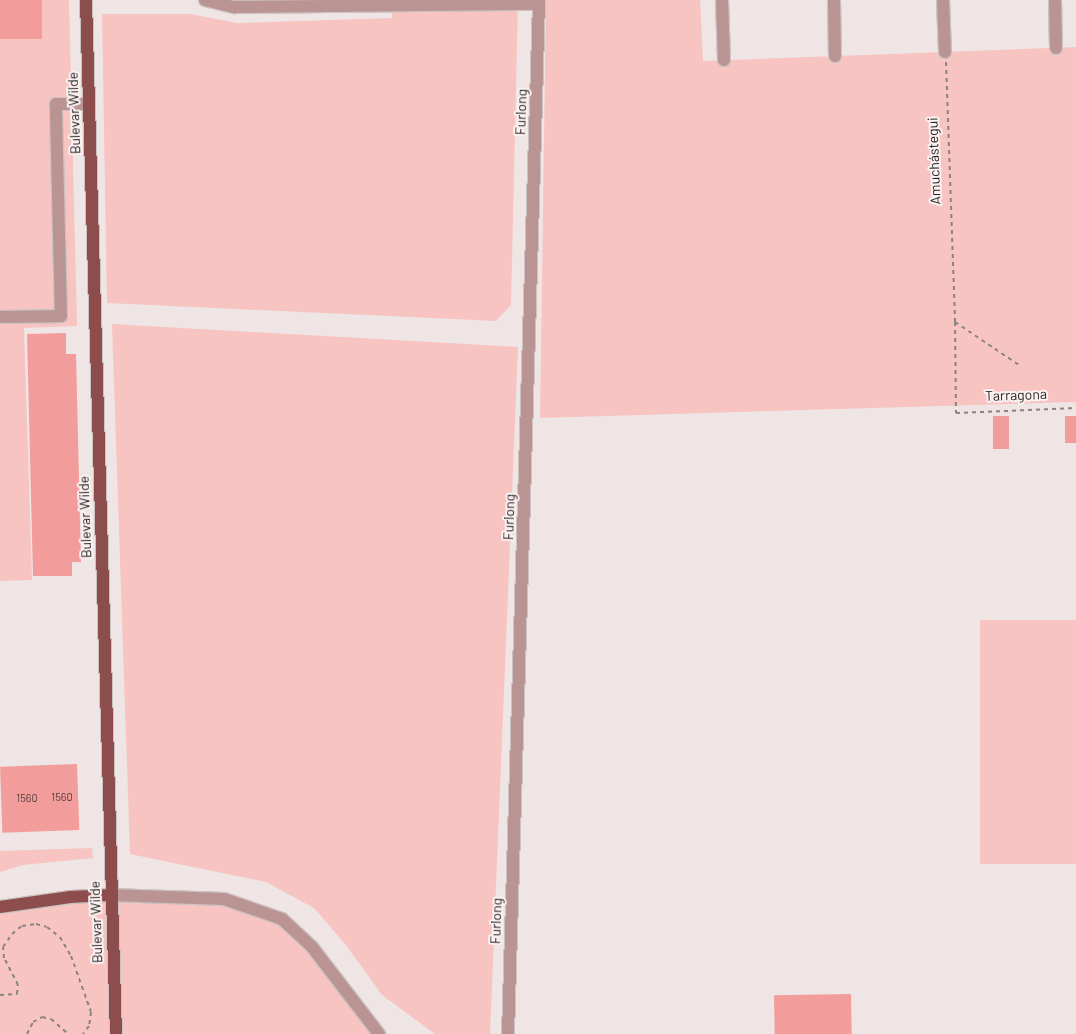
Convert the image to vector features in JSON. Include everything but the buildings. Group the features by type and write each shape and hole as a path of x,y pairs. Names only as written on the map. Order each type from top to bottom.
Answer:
{"main road":[{"name":"Bulevar Wilde","path":"86,0 110,895 116,1034"},
{"path":"0,907 70,897 110,895"}],"street":[{"path":"205,0 234,7 539,2"},
{"path":"722,0 724,60"},
{"path":"834,0 836,56"},
{"path":"943,0 945,52"},
{"path":"1055,0 1056,48"},
{"name":"Furlong","path":"508,1034 539,2"},
{"path":"0,317 61,316 56,104 89,104"},
{"path":"110,895 224,899 282,919 312,947 379,1034"}],"path":[{"name":"Amuchástegui","path":"945,52 956,413"},
{"path":"954,322 1019,365"},
{"name":"Tarragona","path":"956,413 1076,408"},
{"path":"0,995 16,994 18,985 4,958 4,947 12,934 22,926 47,927 60,937 70,956 88,1004 89,1026 83,1034"},
{"path":"27,1034 33,1022 42,1017 51,1019 68,1034"}],"shaded area":[{"path":"0,0 69,0 77,326 24,328 32,580 0,581"},
{"path":"392,0 518,0 511,305 496,321 107,303 102,14 190,14 237,23 392,18"},
{"path":"546,0 700,0 703,61 1076,47 1076,402 540,418"},
{"path":"112,324 518,347 490,1034 435,1034 382,995 346,945 314,908 266,882 130,854"},
{"path":"980,620 1076,620 1076,864 980,864"},
{"path":"92,848 93,858 23,865 0,872 0,851"},
{"path":"192,896 282,919 379,1034 0,1034 0,907"}]}
